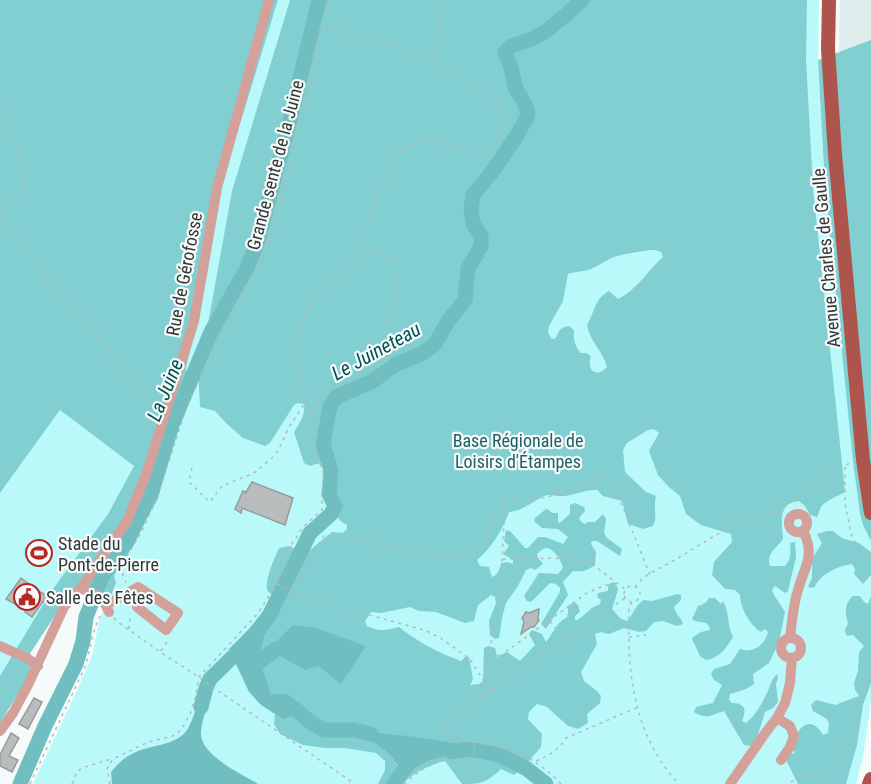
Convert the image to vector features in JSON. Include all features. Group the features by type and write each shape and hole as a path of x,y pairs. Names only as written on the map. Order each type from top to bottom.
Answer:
{"main road":[{"name":"Avenue Charles de Gaulle","path":"829,0 828,49 834,143 863,460 871,513"},
{"path":"869,784 871,779"}],"street":[{"name":"Rue de Gérofosse","path":"0,731 13,713 38,666 64,607 86,590 127,521 146,475 194,321 218,188 269,0"},
{"path":"730,784 777,718 785,703 790,683 792,658 783,654 781,647 784,641 790,638 797,591 809,557 809,542 803,531 807,526 806,519 798,514 792,516"},
{"path":"86,590 106,605 133,590"},
{"path":"0,646 27,658 38,666"},
{"path":"777,718 790,726 794,736 781,760"}],"path":[{"name":"Grande sente de la Juine","path":"133,590 128,587 120,567 141,533 157,498 187,406 214,346 241,293 256,271 267,245 329,0"},
{"path":"434,60 440,38 441,0"},
{"path":"72,784 77,772 82,768 113,759 148,742 173,736 182,729 191,712 200,678 260,612 276,583 289,548 304,526 322,510 324,475 305,403 297,358 300,335 306,314 316,296 350,266 365,237 388,171 396,156 410,145 430,140 468,151 483,152 500,139 503,122 497,102 482,89 452,77 424,54 321,25"},
{"path":"0,109 28,172 20,192 0,218 55,290 96,334 141,395 166,411"},
{"path":"308,414 326,391 369,372 390,357 392,336 388,328 398,289 397,260 358,250"},
{"path":"192,468 189,482 210,502 222,486 254,473 273,457 305,403"},
{"path":"626,590 635,587 650,575 725,531 794,500 834,471 853,461 863,460"},
{"path":"844,466 844,504 850,532 853,540 863,549 871,564"},
{"path":"295,591 303,569 324,536 356,539 451,559 474,552 488,537 489,519 505,501 543,498 603,478 609,479 614,485 650,575"},
{"path":"483,696 500,600 505,501"},
{"path":"769,513 784,512 792,516"},
{"path":"502,559 569,558 592,564 626,590"},
{"path":"276,583 333,604 427,631 470,659 485,683"},
{"path":"500,656 587,592 617,583"},
{"path":"635,587 640,596 637,601 632,602 629,608 628,637 630,672 637,708 657,758 679,784"},
{"path":"561,784 536,761 503,748 452,736 444,730 448,724 483,696 625,598 626,590"},
{"path":"625,598 632,602"},
{"path":"30,784 85,667 96,624 106,605 118,622 355,784"},
{"path":"129,629 130,615"},
{"path":"550,620 564,640"},
{"path":"628,637 646,635"},
{"path":"489,653 500,656 509,678"},
{"path":"791,782 801,777 832,772 853,739 856,709 871,670"},
{"path":"536,761 560,747 566,738 637,708"},
{"path":"468,784 476,742"},
{"path":"110,784 107,769 113,759"},
{"path":"404,784 413,775 442,761 457,759 471,761"}],"shaded area":[{"path":"840,0 871,0 871,41 839,55"},
{"path":"258,620 266,628 260,660 271,694 288,694 300,703 294,715 284,720 261,705 249,692 229,649"},
{"path":"293,625 316,628 366,646 341,684 318,666 305,670 278,655 275,643"},
{"path":"202,686 209,691 201,732 202,740 214,756 258,784 112,784 111,772 126,758 182,736 190,725"},
{"path":"353,730 460,744 469,749 429,761 409,772 402,772 390,755"}],"green space":[{"path":"0,0 278,0 220,189 197,322 186,368 188,405 174,435 158,499 114,576 116,583 108,603 80,588 62,605 27,658 32,671 0,723 0,676 50,593 108,514 134,466 60,410 0,493"},
{"name":"Base Régionale de Loisirs d'Étampes","path":"278,0 819,0 818,60 825,187 858,501 863,525 871,541 871,701 863,757 856,784 33,784 92,656 100,617 108,603 114,576 158,499 174,435 188,405 186,368 197,322 220,189"},
{"name":"Base Régionale de Loisirs d'Étampes","path":"290,0 807,0 806,60 813,188 845,492 823,505 817,517 810,515 799,501 787,506 782,515 783,539 769,558 770,566 785,566 790,556 790,543 795,542 796,557 788,591 785,593 775,586 772,590 785,612 779,642 769,663 753,674 754,684 730,694 729,700 744,708 742,721 746,723 760,706 777,674 778,702 765,712 757,738 752,746 744,745 724,711 706,716 694,712 696,707 713,703 722,685 714,680 711,674 714,669 730,664 740,649 749,650 758,647 768,632 765,629 761,632 750,621 744,611 740,595 735,590 725,589 712,575 714,562 732,542 731,534 701,525 686,514 680,496 658,475 649,451 659,433 654,429 648,430 627,443 623,450 625,472 646,492 656,496 653,526 643,529 628,524 622,501 603,496 597,490 563,496 546,495 523,508 509,512 496,538 477,560 480,566 489,567 492,577 498,572 501,563 513,564 513,560 503,554 509,546 504,541 506,530 511,532 525,548 528,548 538,537 545,537 563,544 568,537 558,529 542,528 534,521 546,509 552,513 558,513 558,523 570,514 570,505 575,503 584,507 585,511 579,518 585,524 595,522 603,514 606,519 604,533 622,549 620,556 597,541 592,541 591,544 596,552 595,565 584,571 573,571 563,582 568,595 546,629 541,624 560,592 560,588 550,583 531,602 527,601 524,596 539,573 558,574 563,568 555,553 546,548 537,554 543,564 535,570 531,568 526,570 506,603 499,638 495,639 490,635 489,621 496,603 495,597 491,595 478,605 474,621 465,623 436,612 419,611 410,607 381,613 371,612 365,621 367,626 379,630 399,627 429,647 461,661 469,657 473,679 470,685 483,681 484,648 488,646 495,648 497,657 507,652 520,661 535,645 529,634 532,630 542,634 546,642 559,623 567,617 568,606 574,602 578,605 580,612 575,616 575,620 578,620 600,604 598,593 608,591 608,585 613,582 618,590 612,609 620,618 627,621 644,600 652,601 681,595 681,600 674,607 683,624 677,626 663,621 654,622 646,631 639,632 624,628 609,634 601,632 595,634 597,644 581,672 584,681 601,696 600,703 587,714 588,723 578,729 568,726 547,707 537,704 529,712 528,719 542,734 541,747 514,775 501,769 487,780 469,784 462,784 445,761 422,770 401,784 378,784 385,770 385,761 376,753 303,745 280,734 274,724 275,714 284,720 294,715 300,703 288,694 271,695 260,660 266,628 260,617 273,609 280,601 268,591 267,582 270,570 279,548 290,546 302,554 332,532 343,533 347,525 340,521 332,503 331,469 326,463 310,466 304,463 294,432 303,415 304,404 294,405 270,443 265,446 243,438 215,411 200,407 198,369 232,191","holes":["650,250 661,252 663,257 625,295 618,299 609,291 600,298 595,306 587,325 590,336 607,367 603,371 593,371 590,365 591,356 581,353 574,340 574,330 569,326 564,328 559,331 556,338 552,339 548,333 549,326 563,301 568,274 591,269 617,256","365,646 341,683 318,666","354,731 468,749 429,761 409,772 401,772 390,755"]},
{"path":"871,40 871,541 860,514 853,461 825,187 818,60"},
{"name":"Stade du Pont-de-Pierre","path":"60,410 134,466 108,514 50,593 0,676 0,493"},
{"path":"833,531 842,538 859,543 871,552 871,575 863,584 854,574 855,569 852,564 830,571 817,582 815,587 808,586 812,578 812,559 822,543 817,534"},
{"path":"853,596 860,596 868,604 871,596 871,683 863,705 857,745 846,784 798,784 784,756 795,753 792,747 794,741 804,726 813,725 823,735 828,733 827,719 813,711 811,705 816,700 836,705 859,696 854,683 858,671 859,652 864,646 853,635 847,636 845,631 848,624 847,605"},
{"path":"709,598 715,598 721,604 723,601 733,637 719,655 706,660 700,656 692,639 701,632 710,630 709,626 692,619 698,606 704,604"}],"building":[{"path":"252,482 293,498 285,525 242,508 241,513 235,509 243,491 246,492 245,494"},
{"name":"Salle des Fêtes","path":"21,578 47,596 32,617 25,612 26,610 6,599"},
{"path":"539,609 539,620 534,627 521,634 524,622 522,618 526,612"},
{"path":"34,698 42,702 28,729 19,724"},
{"path":"11,733 19,738 9,756 18,760 12,772 0,766 0,755"}],"waterway":[{"name":"La Juine","path":"20,784 45,726 76,664 83,641 86,617 102,577 127,542 152,491 172,425 211,332 246,270 257,244 319,0"},
{"name":"Le Juineteau","path":"201,707 210,679 250,640 269,616 310,533 331,514 335,506 329,494 331,470 323,445 330,406 336,397 373,381 395,365 423,353 435,344 448,321 465,300 468,269 481,246 481,236 473,224 471,210 473,195 492,172 528,115 526,106 515,87 511,67 505,53 511,46 545,32 582,0"},
{"name":"Le Juineteau","path":"250,669 276,649"},
{"name":"Le Juineteau","path":"277,706 296,709 310,722 324,730 353,730 371,734"},
{"name":"Le Juineteau","path":"451,752 469,749 500,755 527,769 546,784"},
{"name":"Le Juineteau","path":"394,784 413,757"}],"place":[{"name":"Stade du Pont-de-Pierre","path":"39,553"},
{"name":"Salle des Fêtes","path":"27,597"}]}
